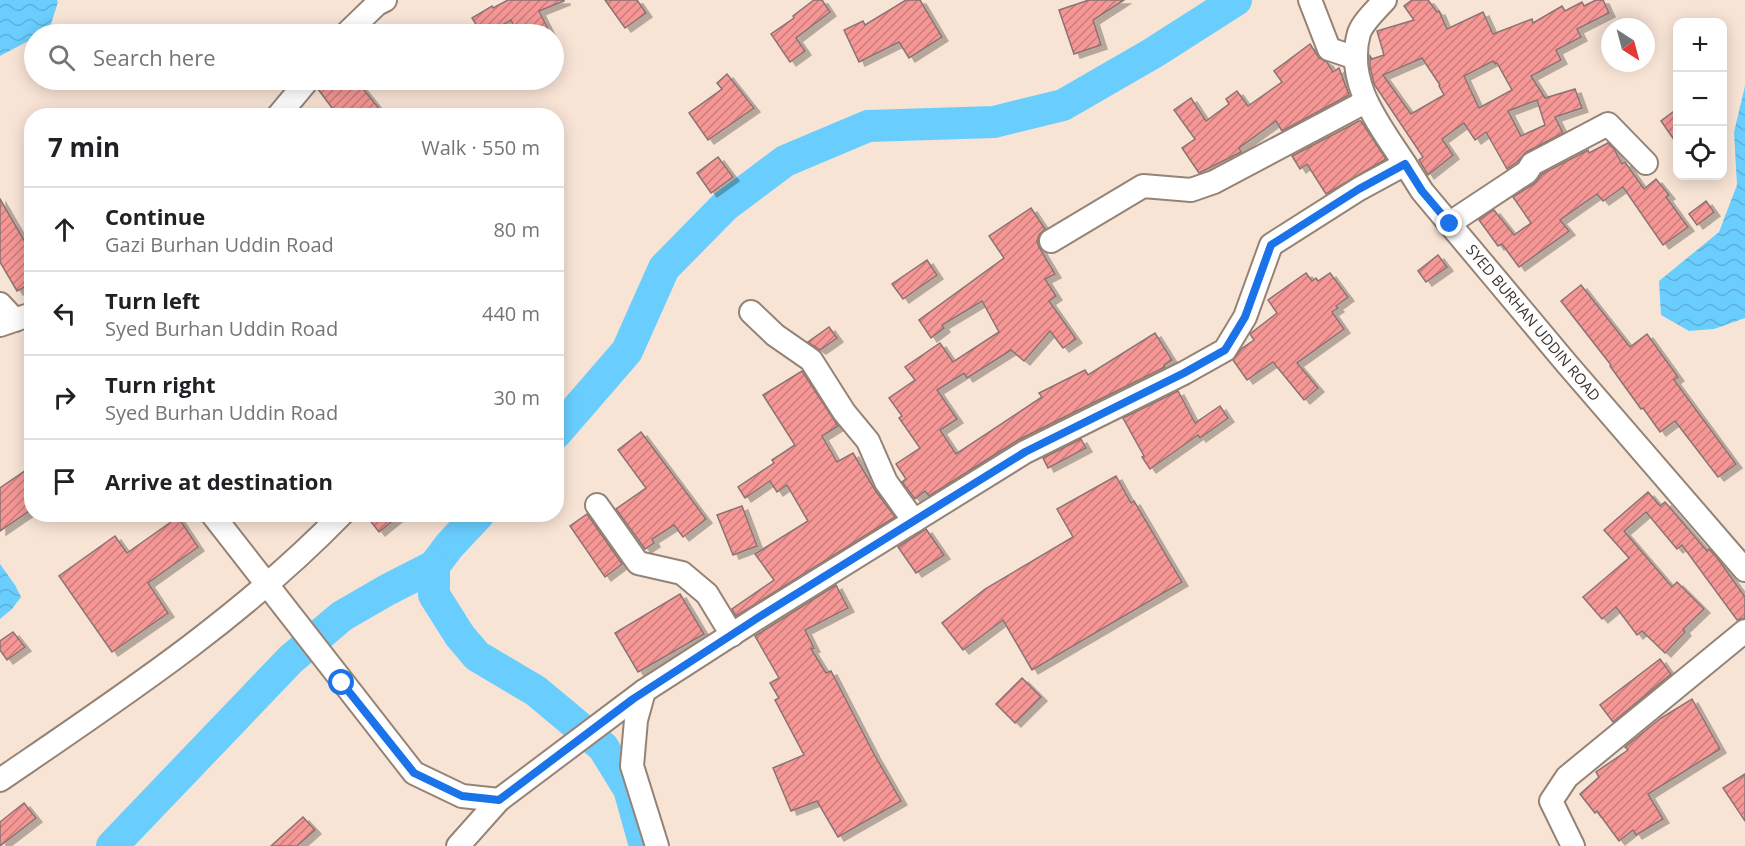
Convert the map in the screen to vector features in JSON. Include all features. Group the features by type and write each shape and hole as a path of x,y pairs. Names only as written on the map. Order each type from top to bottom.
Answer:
{"street":[{"path":"356,24 377,4 385,0"},
{"path":"1310,0 1329,49 1356,58"},
{"path":"1051,241 1143,186 1191,190 1214,182 1365,102 1356,58 1360,31 1384,0"},
{"path":"285,108 300,90"},
{"name":"SYED BURHAN UDDIN ROAD","path":"1365,102 1422,191 1567,364 1745,570"},
{"path":"1450,224 1527,172 1532,164 1608,124 1646,163"},
{"path":"458,846 499,800 638,695 1025,452 1184,373 1225,350 1245,317 1271,245 1359,189 1405,164"},
{"path":"751,312 775,335 811,360 844,412 868,441 886,482 914,521"},
{"path":"597,505 638,562 682,573 707,594 732,635"},
{"path":"218,522 414,773 462,796 499,800"},
{"path":"0,780 165,668 268,586 302,556 334,522"},
{"path":"1573,846 1551,801 1567,777 1745,631"},
{"path":"638,695 632,766 657,846"}],"water":[{"path":"0,0 57,0 51,24 24,24 24,43 0,56"},
{"path":"1745,86 1745,318 1714,329 1689,331 1661,315 1659,281 1719,232 1737,185 1734,132"},
{"path":"0,564 21,597 0,619"}],"building":[{"path":"508,0 564,0 539,11 546,24 513,24 511,20 504,24 476,24 472,18 492,6 493,8"},
{"path":"605,0 637,0 646,13 625,28"},
{"path":"814,0 822,0 830,12 796,38 805,51 790,62 771,34"},
{"path":"906,0 920,0 942,37 909,58 899,42 859,62 844,30 863,21 865,25"},
{"path":"1089,0 1124,0 1093,20 1101,45 1074,54 1059,10"},
{"path":"1412,0 1428,0 1437,12 1439,11 1447,29 1483,12 1493,34 1532,19 1533,23 1562,6 1565,11 1582,2 1584,6 1596,0 1603,0 1609,13 1577,29 1581,37 1556,50 1561,60 1531,76 1545,98 1575,89 1582,108 1555,117 1563,133 1526,152 1507,169 1486,132 1475,140 1464,123 1442,139 1453,155 1428,175 1419,160 1423,157 1374,84 1370,67 1370,56 1372,59 1384,55 1377,31 1414,20 1404,6","holes":["1422,58 1444,95 1411,114 1383,75","1493,61 1497,63 1512,90 1479,108 1464,76","1537,100 1545,125 1521,136 1508,111"]},
{"path":"1310,44 1319,58 1327,62 1333,72 1339,68 1349,95 1282,131 1276,121 1239,148 1241,152 1199,173 1182,148 1195,139 1174,110 1191,98 1206,121 1229,104 1226,99 1237,91 1248,106 1282,82 1274,71"},
{"path":"727,74 754,108 708,140 689,113 722,89 717,83"},
{"path":"319,90 364,90 379,108 332,108"},
{"path":"1673,112 1673,138 1661,121"},
{"path":"1359,121 1386,159 1326,194 1307,164 1300,169 1292,156"},
{"path":"1608,143 1622,164 1625,162 1644,189 1656,179 1669,195 1666,197 1688,227 1663,245 1623,187 1603,201 1597,194 1560,220 1569,231 1519,267 1502,244 1498,246 1479,220 1494,210 1514,235 1531,223 1513,197 1535,183 1542,174 1588,150 1589,153"},
{"path":"718,157 733,177 711,193 697,173"},
{"path":"0,199 24,240 24,287 17,291 0,262"},
{"path":"1706,201 1714,212 1697,225 1689,214"},
{"path":"1031,208 1045,229 1037,241 1055,274 1045,279 1056,296 1049,301 1076,339 1063,348 1050,331 1024,361 1011,350 967,378 964,373 937,390 957,419 940,430 956,454 1042,397 1039,393 1085,370 1088,375 1155,333 1172,360 1164,365 1165,367 1018,440 929,496 925,491 915,499 902,482 906,479 896,464 920,448 899,418 902,416 889,398 915,380 905,367 940,343 953,362 999,332 982,301 942,325 944,328 931,338 919,320 1004,258 989,236"},
{"path":"1438,255 1447,267 1426,282 1418,271"},
{"path":"927,260 937,275 903,299 892,284"},
{"path":"1306,273 1312,281 1316,278 1318,281 1330,273 1348,297 1332,312 1344,329 1297,363 1318,388 1304,400 1273,362 1247,380 1233,360 1241,349 1254,340 1250,334 1277,313 1268,300"},
{"path":"1581,285 1630,347 1647,334 1678,377 1674,380 1736,464 1718,477 1675,421 1660,432 1561,301"},
{"path":"829,327 837,338 820,350 808,342"},
{"path":"802,371 838,426 822,436 837,462 853,453 875,490 895,517 736,616 732,609 774,580 755,554 808,521 787,485 777,492 770,481 745,498 738,487 774,463 772,460 795,445 763,395"},
{"path":"1178,391 1195,423 1220,406 1228,418 1200,438 1198,435 1150,469 1123,418"},
{"path":"641,432 706,519 683,537 674,525 652,539 654,543 645,549 616,509 646,488 618,450"},
{"path":"1081,439 1086,448 1048,468 1043,458"},
{"path":"24,472 24,514 0,531 0,488"},
{"path":"1116,476 1131,503 1134,501 1182,582 1032,670 1003,620 963,650 942,623 985,589 1073,537 1057,509"},
{"path":"1648,492 1660,506 1665,502 1707,551 1709,549 1745,597 1745,618 1737,620 1682,545 1677,549 1646,512 1624,531 1672,587 1677,582 1704,609 1683,629 1685,632 1665,653 1642,631 1637,635 1616,607 1602,619 1583,597 1629,558 1604,530"},
{"path":"742,506 757,546 733,555 717,515"},
{"path":"587,514 622,564 605,577 570,526"},
{"path":"171,522 181,522 198,547 148,583 168,613 112,652 59,576 115,536 127,553"},
{"path":"371,522 391,522 379,532"},
{"path":"926,529 944,555 916,573 898,547"},
{"path":"836,585 848,608 805,630 814,648 811,649 826,673 831,671 901,801 838,837 817,801 791,811 773,768 804,755 775,700 779,698 770,683 779,678 755,636"},
{"path":"680,594 704,634 638,672 615,633"},
{"path":"13,632 25,647 7,660 0,650 0,641"},
{"path":"1660,659 1671,674 1613,722 1600,705"},
{"path":"1022,678 1041,697 1015,723 996,704"},
{"path":"1692,699 1720,749 1648,794 1663,819 1636,835 1633,830 1619,841 1597,811 1595,813 1580,794 1599,777 1596,772 1628,750 1625,747 1661,718"},
{"path":"1745,774 1745,821 1723,788"},
{"path":"24,803 36,818 0,846 0,822"},
{"path":"303,817 315,830 297,846 271,846"}],"waterway":[{"path":"564,424 627,351 664,268 725,206 785,161 868,126 994,122 1063,105 1153,53 1236,0"},
{"path":"472,522 434,566 434,595 460,636 477,656 536,691 603,747 629,789 645,846"},
{"path":"112,846 291,659 342,616 434,566"}],"route":[{"path":"342,683 414,773 462,796 499,800 633,699 759,617 1025,452 1184,373 1225,350 1245,317 1271,245 1359,189 1405,164 1422,191 1450,224"}]}
